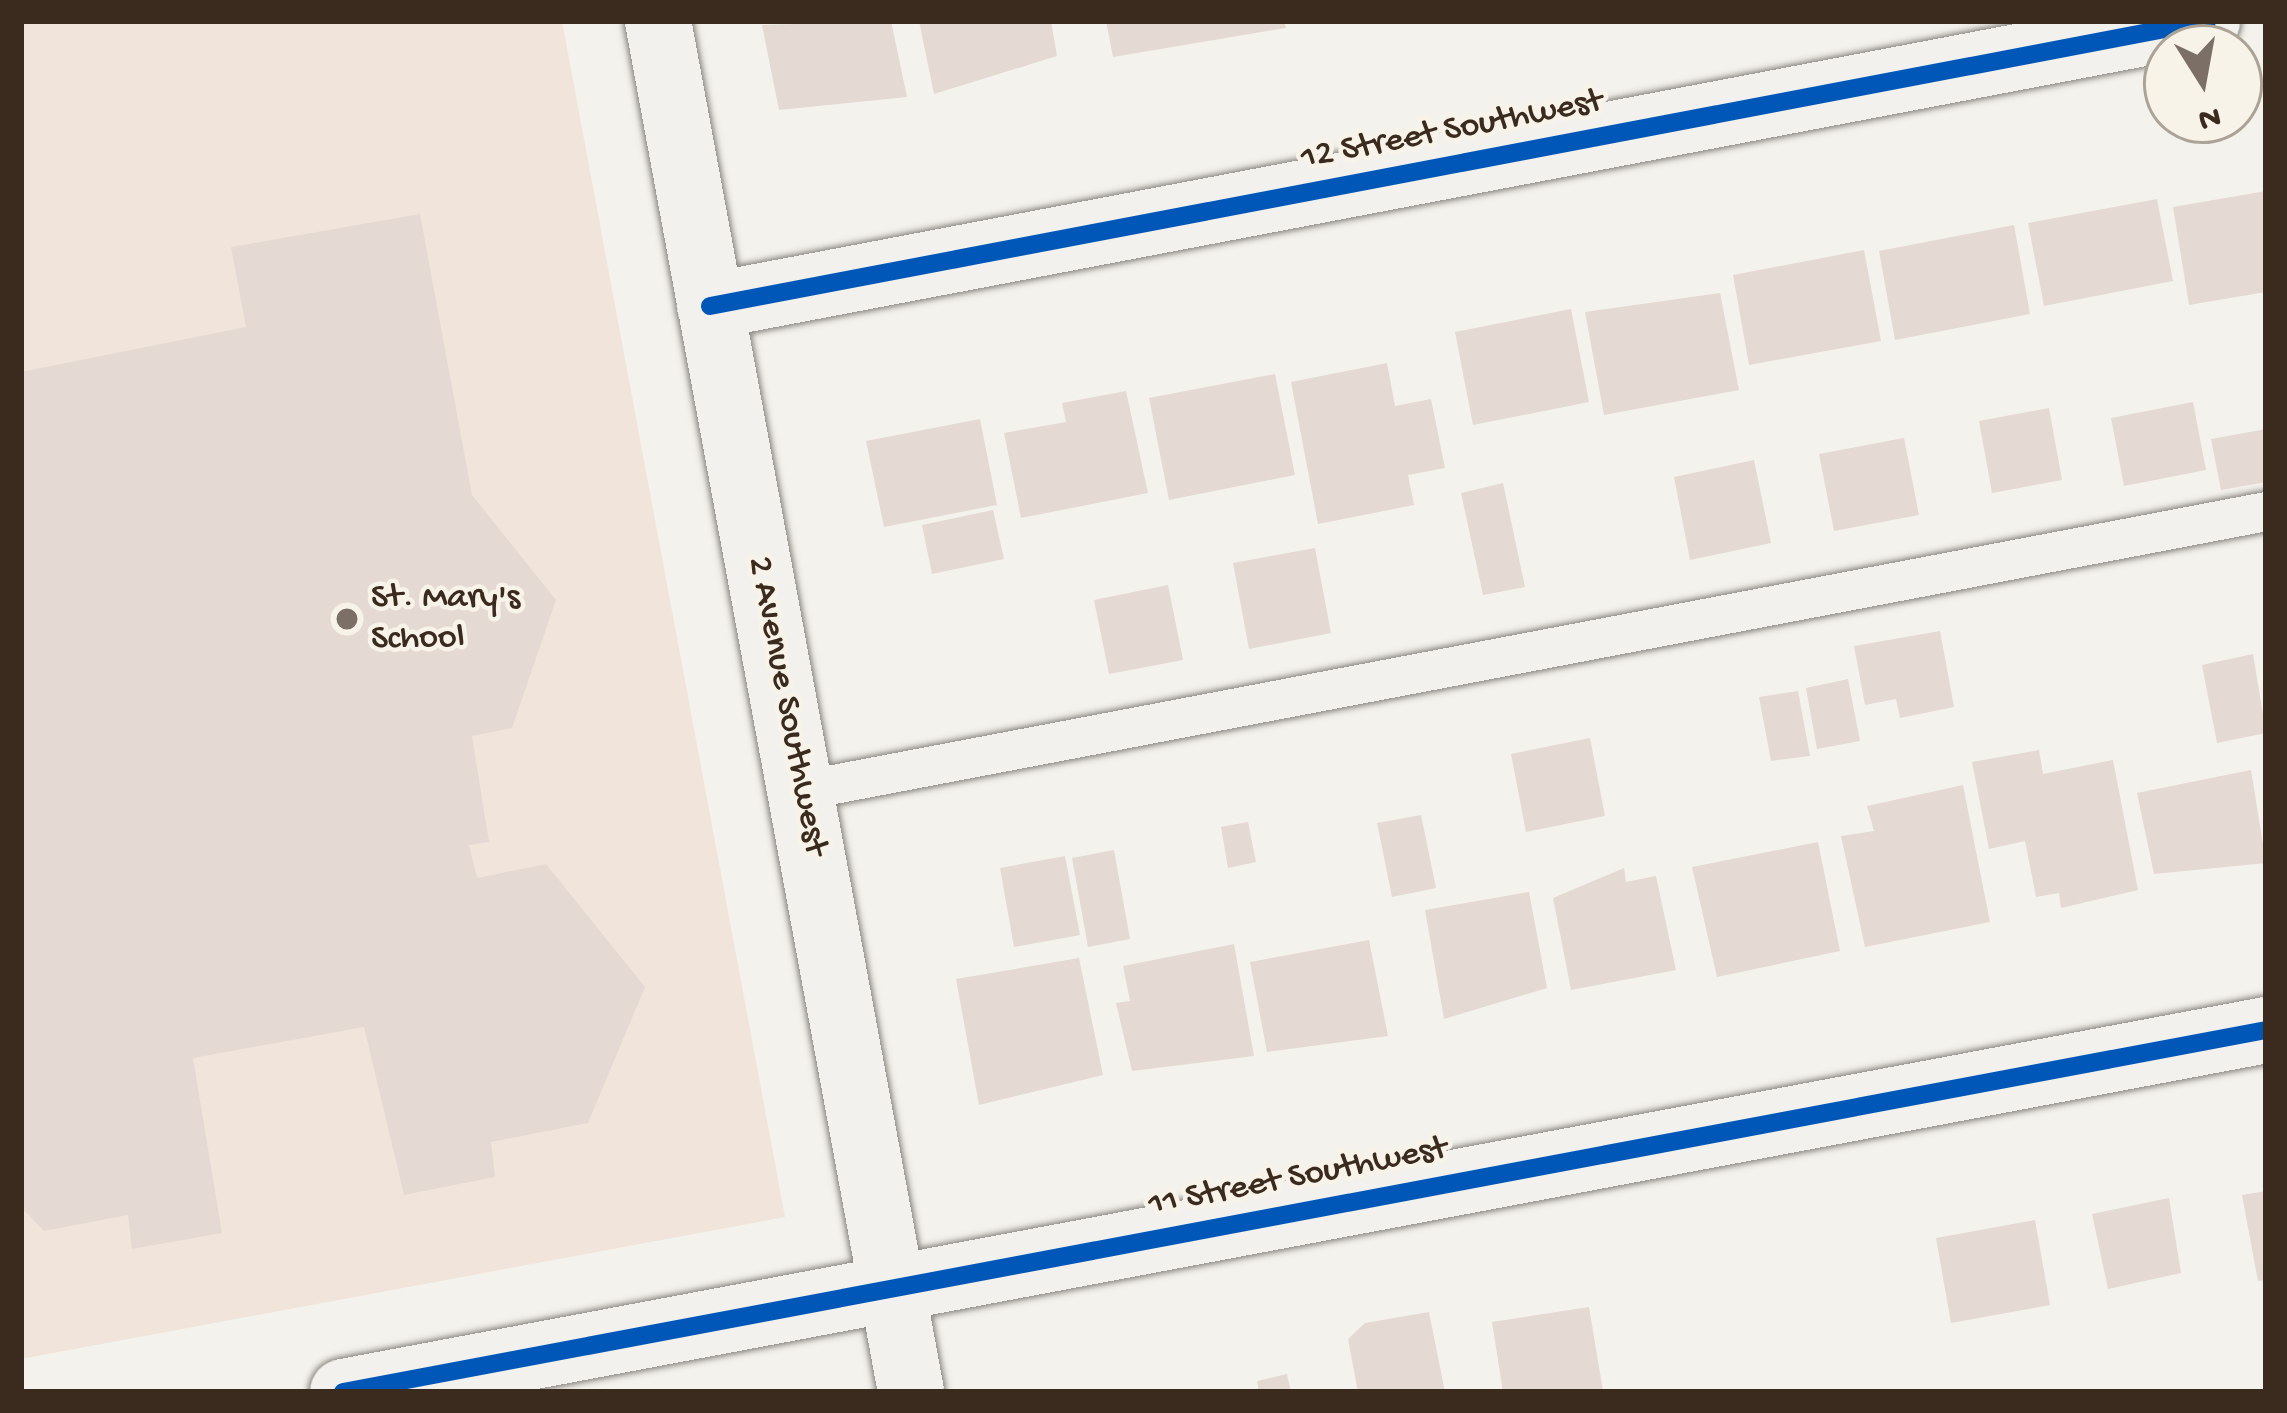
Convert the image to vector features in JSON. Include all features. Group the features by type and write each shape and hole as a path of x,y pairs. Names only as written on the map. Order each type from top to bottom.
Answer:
{"street":[{"name":"2 Avenue Southwest","path":"658,21 911,1392"},
{"name":"12 Street Southwest","path":"710,306 2207,21"},
{"name":"11 Street Southwest","path":"343,1392 2266,1030"}],"lane":[{"path":"802,790 2266,511"}],"shaded area":[{"name":"St. Mary's School","path":"21,21 562,21 785,1217 21,1359"}],"building":[{"path":"891,21 907,97 779,110 762,25"},
{"path":"919,21 1051,21 1057,56 934,94"},
{"path":"1106,21 1284,21 1286,28 1113,57"},
{"path":"2266,191 2266,292 2189,305 2173,207"},
{"path":"2157,199 2173,281 2044,306 2028,223"},
{"path":"420,214 472,495 556,600 512,728 472,736 489,842 469,845 477,878 546,864 645,987 588,1123 491,1142 495,1177 404,1195 364,1027 193,1058 222,1233 132,1249 128,1215 44,1231 21,1207 21,372 246,327 231,247"},
{"path":"2014,225 2030,314 1895,340 1879,251"},
{"path":"1864,250 1881,341 1749,365 1733,275"},
{"path":"1720,293 1739,390 1604,415 1585,312"},
{"path":"1571,309 1589,402 1473,425 1455,332"},
{"path":"1387,363 1395,406 1431,399 1445,468 1408,475 1414,505 1318,524 1291,382"},
{"path":"1275,374 1295,475 1169,500 1149,398"},
{"path":"1126,391 1148,493 1021,518 1004,433 1066,422 1062,403"},
{"path":"2193,402 2206,470 2124,486 2111,418"},
{"path":"2049,408 2062,480 1992,493 1979,421"},
{"path":"980,419 997,505 884,527 866,441"},
{"path":"2266,429 2266,482 2221,490 2211,439"},
{"path":"1904,438 1919,515 1834,531 1819,454"},
{"path":"1754,460 1771,543 1690,560 1674,477"},
{"path":"1503,483 1525,587 1483,595 1461,493"},
{"path":"993,510 1004,559 932,574 922,525"},
{"path":"1315,548 1331,633 1249,649 1233,563"},
{"path":"1168,585 1183,660 1109,674 1094,600"},
{"path":"1940,631 1954,707 1900,718 1896,699 1865,705 1854,646"},
{"path":"2253,654 2266,733 2217,743 2202,665"},
{"path":"1848,679 1860,741 1817,749 1806,688"},
{"path":"1798,691 1810,756 1771,761 1759,697"},
{"path":"1590,738 1605,816 1526,832 1511,754"},
{"path":"2039,750 2043,774 2113,760 2138,890 2061,908 2059,893 2036,897 2025,841 1989,849 1972,762"},
{"path":"2251,770 2266,863 2154,874 2137,793"},
{"path":"1963,785 1990,922 1865,947 1841,836 1874,831 1867,806"},
{"path":"1421,815 1436,888 1392,897 1377,823"},
{"path":"1248,822 1256,862 1228,868 1221,827"},
{"path":"1818,842 1840,951 1717,977 1692,867"},
{"path":"1114,850 1130,939 1088,947 1072,858"},
{"path":"1065,856 1080,935 1014,947 1000,868"},
{"path":"1624,868 1626,882 1656,876 1676,970 1571,990 1553,898"},
{"path":"1529,892 1547,988 1444,1019 1425,910"},
{"path":"1369,940 1388,1036 1267,1052 1250,962"},
{"path":"1234,944 1254,1056 1132,1071 1116,1003 1130,1001 1123,966"},
{"path":"1079,958 1103,1075 979,1105 956,979"},
{"path":"2266,1191 2266,1280 2258,1281 2242,1195"},
{"path":"2169,1198 2181,1273 2108,1289 2092,1214"},
{"path":"2035,1220 2050,1305 1951,1323 1936,1238"},
{"path":"1589,1307 1603,1391 1503,1392 1492,1322"},
{"path":"1429,1312 1445,1392 1358,1392 1348,1339 1365,1323"},
{"path":"1287,1374 1291,1392 1259,1392 1257,1381"}],"cycle path":[{"path":"710,306 2207,21"},
{"path":"343,1392 2266,1030"}],"place":[{"name":"St. Mary's School","path":"347,619"}]}
